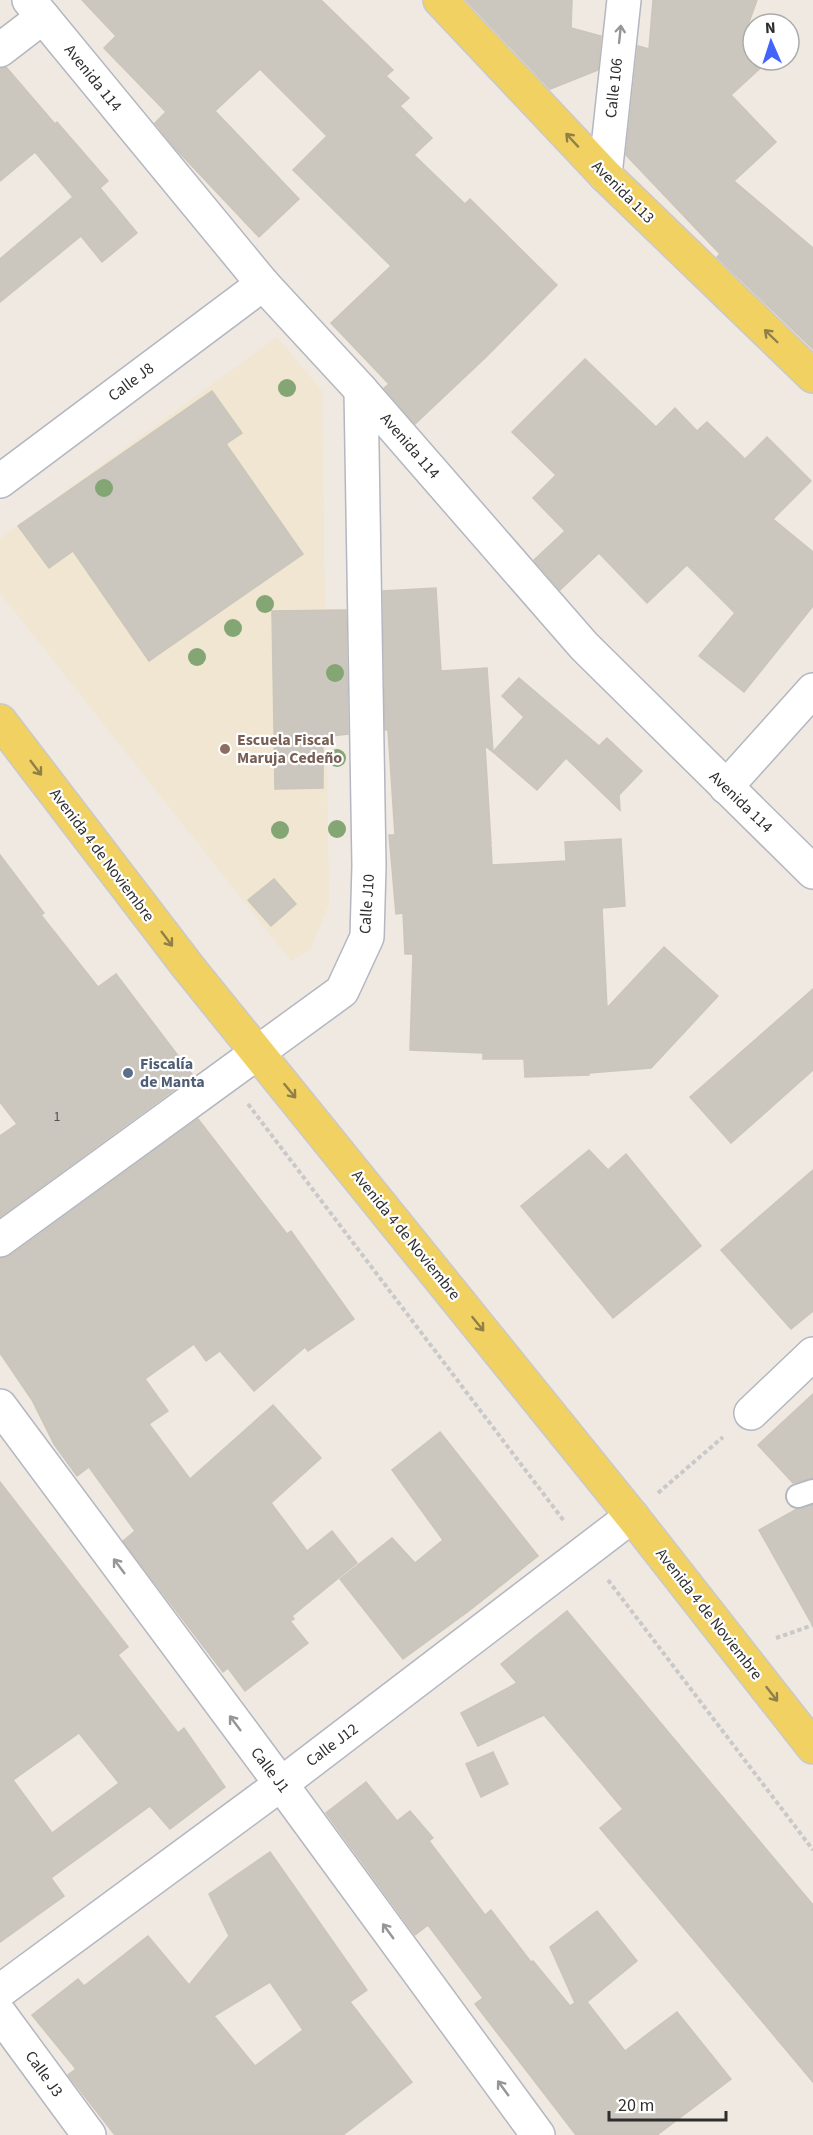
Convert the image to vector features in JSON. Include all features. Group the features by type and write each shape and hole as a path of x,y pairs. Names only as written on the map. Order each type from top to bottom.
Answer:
{"main road":[{"name":"Avenida 113","path":"440,0 605,175 813,376"},
{"name":"Avenida 4 de Noviembre","path":"0,721 189,968 632,1516 813,1747"}],"street":[{"name":"Calle 106","path":"605,175 624,0"},
{"path":"0,50 36,8"},
{"name":"Avenida 114","path":"36,8 263,284 361,390 584,646 813,872"},
{"name":"Calle J8","path":"0,481 263,284"},
{"name":"Calle J10","path":"0,1240 342,991 366,937 369,866 361,390"},
{"path":"726,787 812,695"},
{"path":"751,1413 813,1354"},
{"name":"Calle J1","path":"0,1406 538,2135"},
{"name":"Calle J12","path":"0,1990 281,1784 632,1516"},
{"name":"Calle J3","path":"0,2014 89,2135"}],"path":[{"path":"226,1076 813,1850"},
{"path":"632,1516 751,1413"}],"shaded area":[{"name":"Escuela Fiscal Maruja Cedeño","path":"277,337 322,391 329,905 310,949 291,961 0,593 0,539"}],"building":[{"path":"82,0 321,0 393,70 386,76 409,98 400,106 432,138 414,155 465,204 470,199 557,285 415,424 384,388 389,384 331,323 391,266 293,170 327,136 260,69 215,111 299,199 259,237 175,148 155,123 166,112 104,48 116,36"},
{"path":"466,0 572,0 571,28 601,36 598,70 550,89"},
{"path":"653,0 757,0 753,12 741,12 741,72 756,72 731,95 776,142 734,181 813,248 813,349 717,257 720,254 626,155 638,46 649,49"},
{"path":"6,67 108,181 100,188 137,233 102,262 81,236 0,302 0,259 73,197 35,152 0,181 0,68"},
{"path":"585,359 656,427 675,408 697,431 707,422 745,459 767,437 811,481 773,519 813,552 813,606 744,692 699,656 735,613 687,565 647,603 599,553 560,590 534,560 565,531 533,498 556,475 512,432"},
{"path":"212,391 242,433 226,444 303,554 149,661 73,551 49,568 18,526"},
{"path":"436,588 441,671 487,668 493,752 485,746 491,844 489,846 491,846 492,865 566,861 565,842 621,839 625,906 602,908 607,1008 664,947 718,996 651,1068 589,1073 589,1075 525,1077 524,1059 483,1059 483,1053 410,1050 413,954 405,954 403,913 396,914 389,835 395,835 388,730 385,730 383,591"},
{"path":"346,610 348,734 323,737 323,788 275,789 272,611"},
{"path":"519,678 599,746 607,738 642,771 619,795 620,810 566,758 537,790 493,752 524,717 502,696"},
{"path":"0,855 44,913 41,915 98,987 116,974 192,1074 175,1089 0,1217 0,1136 17,1124 0,1102"},
{"path":"274,879 296,904 271,926 248,900"},
{"path":"813,989 813,1070 731,1143 690,1097"},
{"path":"198,1119 287,1234 291,1231 354,1319 308,1351 305,1347 254,1391 220,1351 206,1361 194,1344 145,1379 168,1411 149,1424 190,1479 273,1405 321,1458 271,1503 307,1551 332,1531 357,1563 292,1616 294,1619 290,1621 308,1643 245,1691 228,1668 223,1672 123,1541 135,1531 89,1467 77,1476 54,1444 32,1400 0,1353 0,1258 11,1255"},
{"path":"589,1150 608,1170 626,1154 701,1246 613,1318 521,1206"},
{"path":"813,1170 813,1311 791,1329 721,1250"},
{"path":"813,1394 813,1478 793,1483 758,1445"},
{"path":"440,1432 538,1556 403,1659 340,1579 392,1538 415,1563 443,1540 392,1470"},
{"path":"0,1482 128,1647 118,1655 178,1733 184,1728 225,1787 170,1829 150,1806 51,1878 64,1896 0,1942","holes":["79,1733 119,1783 52,1833 13,1780"]},
{"path":"813,1505 813,1626 759,1530 797,1509"},
{"path":"567,1611 813,1905 813,2082 600,1828 623,1809 544,1715 478,1746 461,1713 517,1683 501,1664"},
{"path":"493,1752 508,1784 481,1797 466,1764"},
{"path":"366,1782 397,1821 410,1811 433,1838 429,1841 485,1915 491,1910 531,1962 533,1961 570,2006 575,2003 550,1947 597,1911 637,1961 587,2002 625,2051 677,2012 731,2079 657,2135 576,2135 475,2004 483,1998 428,1925 415,1935 326,1813"},
{"path":"270,1852 367,1990 350,2002 412,2082 343,2135 115,2135 68,2075 76,2069 32,2015 78,1979 84,1986 148,1936 189,1985 229,1936 209,1894","holes":["270,1982 303,2030 255,2066 214,2016"]}],"place":[{"name":"Escuela Fiscal Maruja Cedeño","path":"225,749"},
{"name":"Fiscalía de Manta","path":"128,1073"}]}
